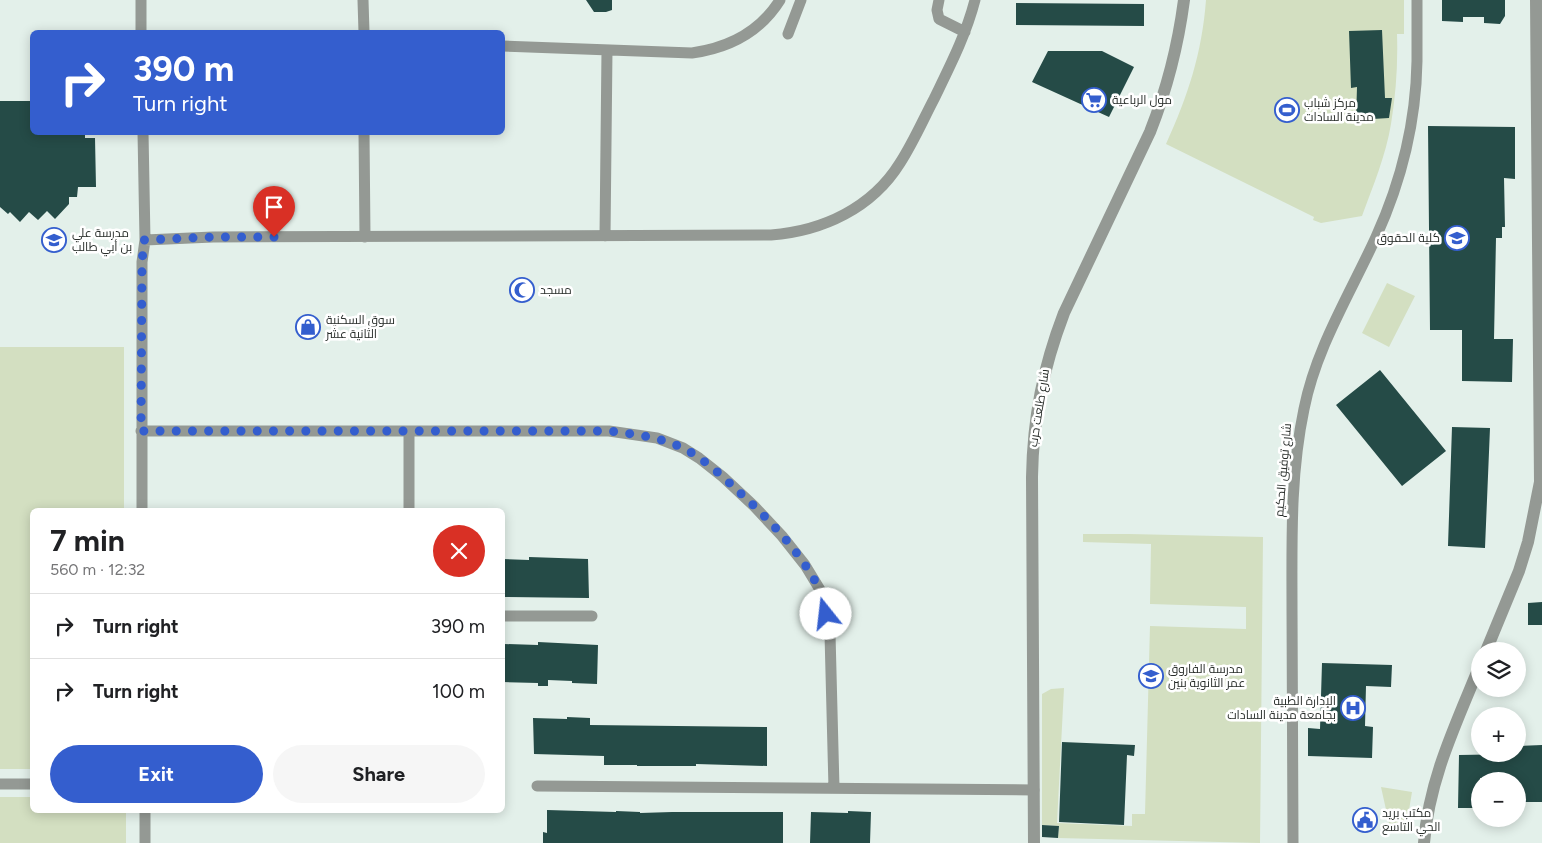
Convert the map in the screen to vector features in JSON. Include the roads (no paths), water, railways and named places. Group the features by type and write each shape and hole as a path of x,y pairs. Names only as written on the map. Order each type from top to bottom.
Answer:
{"street":[{"path":"141,0 141,30"},
{"path":"364,0 364,30"},
{"path":"505,46 692,53 721,47 748,34 760,25 780,0"},
{"path":"788,34 801,0"},
{"path":"939,0 937,10 939,18 965,32"},
{"path":"144,240 213,237 787,234 819,227 848,213 876,193 899,165 965,32 975,0"},
{"name":"شارع طلعت حرب","path":"1034,843 1032,477 1033,440 1039,395 1054,339 1064,313 1150,132 1160,106 1176,53 1184,0"},
{"name":"شارع توفيق الحكيم","path":"1293,843 1292,507 1296,450 1304,408 1320,355 1376,237 1400,176 1413,106 1417,62 1417,0"},
{"path":"1490,642 1519,570 1528,542 1540,482 1540,150 1536,107 1536,0"},
{"path":"604,236 608,50"},
{"path":"142,508 143,135"},
{"path":"364,135 365,237"},
{"path":"141,431 609,431 656,438 683,448 723,477 754,506 782,536 805,565 822,594 830,634 834,788"},
{"path":"409,431 409,508"},
{"path":"505,616 592,616"},
{"path":"1424,843 1429,803 1437,775 1471,687"},
{"path":"0,784 30,784"},
{"path":"537,786 1034,790"},
{"path":"145,813 145,843"}],"place":[{"name":"مول الرباعية","path":"1094,100"},
{"name":"مركز شباب مدينة السادات","path":"1287,110"},
{"name":"كلية الحقوق","path":"1457,238"},
{"name":"مدرسة علي بن أبي طالب","path":"54,240"},
{"name":"مسجد","path":"522,290"},
{"name":"سوق السكنية الثانية عشر","path":"308,327"},
{"name":"مدرسة الفاروق عمر الثانوية بنين","path":"1151,676"},
{"name":"الإدارة الطبية بجامعة مدينة السادات","path":"1353,708"},
{"name":"مكتب بريد الحي التاسع","path":"1365,820"}]}
